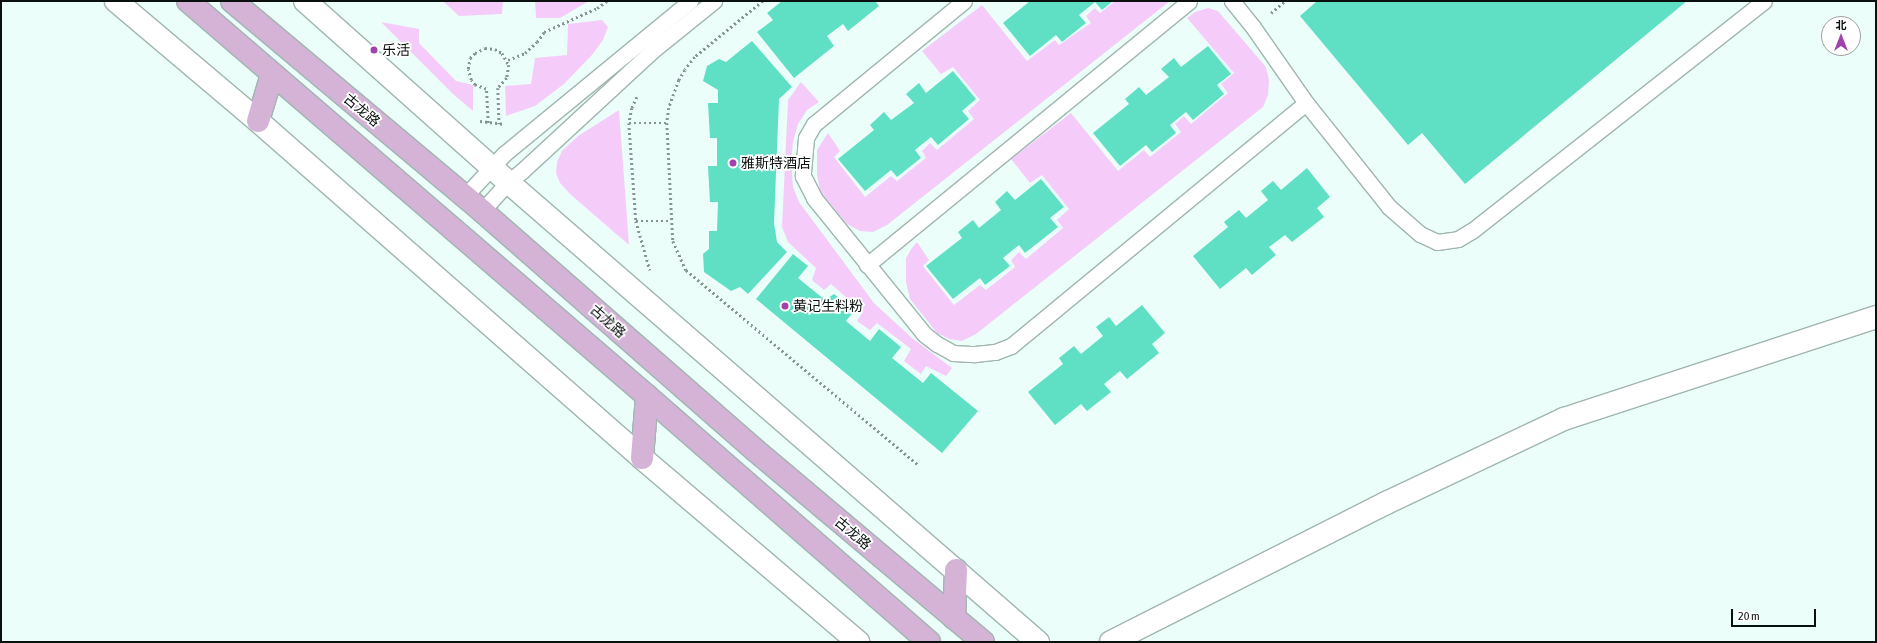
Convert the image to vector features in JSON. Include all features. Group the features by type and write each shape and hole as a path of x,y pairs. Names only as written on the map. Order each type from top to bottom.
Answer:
{"main road":[{"path":"188,1 647,396 929,642"},
{"name":"古龙路","path":"232,1 482,211 761,455 983,642"},
{"path":"258,121 272,74"},
{"path":"642,458 647,396"},
{"path":"954,618 956,570"}],"street":[{"path":"116,1 258,121 642,458 858,642"},
{"path":"305,1 492,166 508,182 1038,642"},
{"path":"1111,642 1393,500 1564,419 1876,317"}],"lane":[{"path":"464,197 504,154 690,1"},
{"path":"482,211 508,182 522,171 652,51 714,1"},
{"path":"964,1 814,124 806,138 803,176 814,198 924,334 937,344 953,353 975,354 995,352 1011,346 1306,103"},
{"path":"868,265 1189,1"},
{"path":"1232,1 1254,27 1306,103 1394,211 1420,234 1437,242 1458,238 1473,230 1764,1"}],"path":[{"path":"508,60 525,53 537,42 544,32 597,8 606,1"},
{"path":"763,1 695,57 685,70 669,108 667,123 673,241 686,270 918,465"},
{"path":"488,123 486,89 475,85 471,80 468,65 474,53 485,48 499,51 508,60 509,69 507,78 498,88 499,124"},
{"path":"639,93 632,108 629,123 636,221 652,276"},
{"path":"629,123 667,123"},
{"path":"636,221 671,221"}],"shaded area":[{"path":"443,1 503,1 502,14 459,16"},
{"path":"535,1 589,1 560,18 536,18"},
{"path":"1115,1 1170,1 887,225 873,232 860,231 847,224 820,191 817,174 817,150 828,133 840,151 834,157 865,197 891,176 897,181 926,158 922,151 930,143 937,150 974,119 968,111 980,100 953,67 941,74 922,51 982,5 1027,61 1055,40 1059,45 1091,23 1086,16 1095,8 1100,13"},
{"path":"1208,8 1218,11 1266,67 1269,80 1268,95 1263,107 976,334 962,341 949,339 937,333 910,299 906,282 906,258 917,242 929,260 923,266 954,305 980,285 986,290 1015,267 1011,260 1019,252 1026,259 1063,228 1057,220 1069,209 1042,175 1030,183 1011,159 1071,113 1118,171 1144,150 1150,157 1181,132 1175,124 1184,116 1191,124 1228,93 1221,84 1234,73 1187,18 1195,12"},
{"path":"602,20 608,27 603,40 592,55 564,84 535,106 506,116 505,86 531,84 535,58 567,55 568,24"},
{"path":"381,22 419,29 419,43 456,81 473,85 473,111 453,94"},
{"path":"801,82 819,102 807,110 798,124 793,142 791,161 793,187 799,202 874,303 912,338 952,368 946,376 926,366 921,374 904,361 911,349 877,323 870,330 857,321 863,312 831,284 824,290 812,280 816,268 788,242 782,227 788,100"},
{"path":"619,110 629,245 570,194 560,183 556,173 557,162 562,151 578,136"}],"building":[{"path":"782,1 875,1 879,6 848,31 843,24 827,36 834,46 794,78 757,32 773,20 767,13"},
{"path":"1030,1 1113,1 1102,10 1095,2 1079,15 1086,23 1062,42 1056,35 1030,56 1003,23"},
{"path":"1317,1 1687,1 1465,184 1422,133 1408,145 1300,16"},
{"path":"752,41 792,87 779,99 774,223 777,242 787,252 748,294 740,287 731,291 704,272 703,254 709,249 709,231 717,231 718,202 710,202 708,166 717,166 717,138 710,138 708,103 718,103 718,90 703,81 707,66 719,59 726,62"},
{"path":"1208,46 1231,74 1217,85 1224,94 1193,120 1186,112 1170,125 1176,133 1152,152 1146,145 1120,166 1093,133 1129,104 1125,99 1139,87 1146,95 1169,77 1161,69 1174,58 1181,67"},
{"path":"953,71 976,99 962,111 969,119 938,145 931,137 915,150 921,158 897,177 891,170 865,191 838,159 874,130 870,125 884,112 891,120 914,103 906,94 919,83 926,93"},
{"path":"1307,168 1330,197 1317,208 1324,217 1292,242 1285,235 1269,247 1276,255 1252,275 1246,268 1220,289 1193,256 1228,227 1224,222 1239,210 1246,218 1268,200 1261,191 1273,181 1281,190"},
{"path":"1041,179 1064,207 1050,218 1058,227 1025,253 1019,245 1003,258 1010,266 985,285 980,278 953,299 926,266 962,238 958,232 973,220 979,228 1001,210 995,202 1007,191 1015,200"},
{"path":"793,254 808,266 798,278 825,300 834,294 855,310 846,321 870,341 879,329 901,347 892,358 923,383 931,373 978,411 942,453 756,299"},
{"path":"1142,305 1165,333 1152,344 1159,353 1127,379 1120,371 1104,384 1111,392 1087,411 1081,404 1055,425 1028,392 1063,364 1059,358 1074,346 1081,354 1103,336 1096,327 1109,317 1116,326"}],"place":[{"name":"乐活","path":"374,50"},
{"name":"雅斯特酒店","path":"733,163"},
{"name":"黄记生料粉","path":"785,306"}]}
